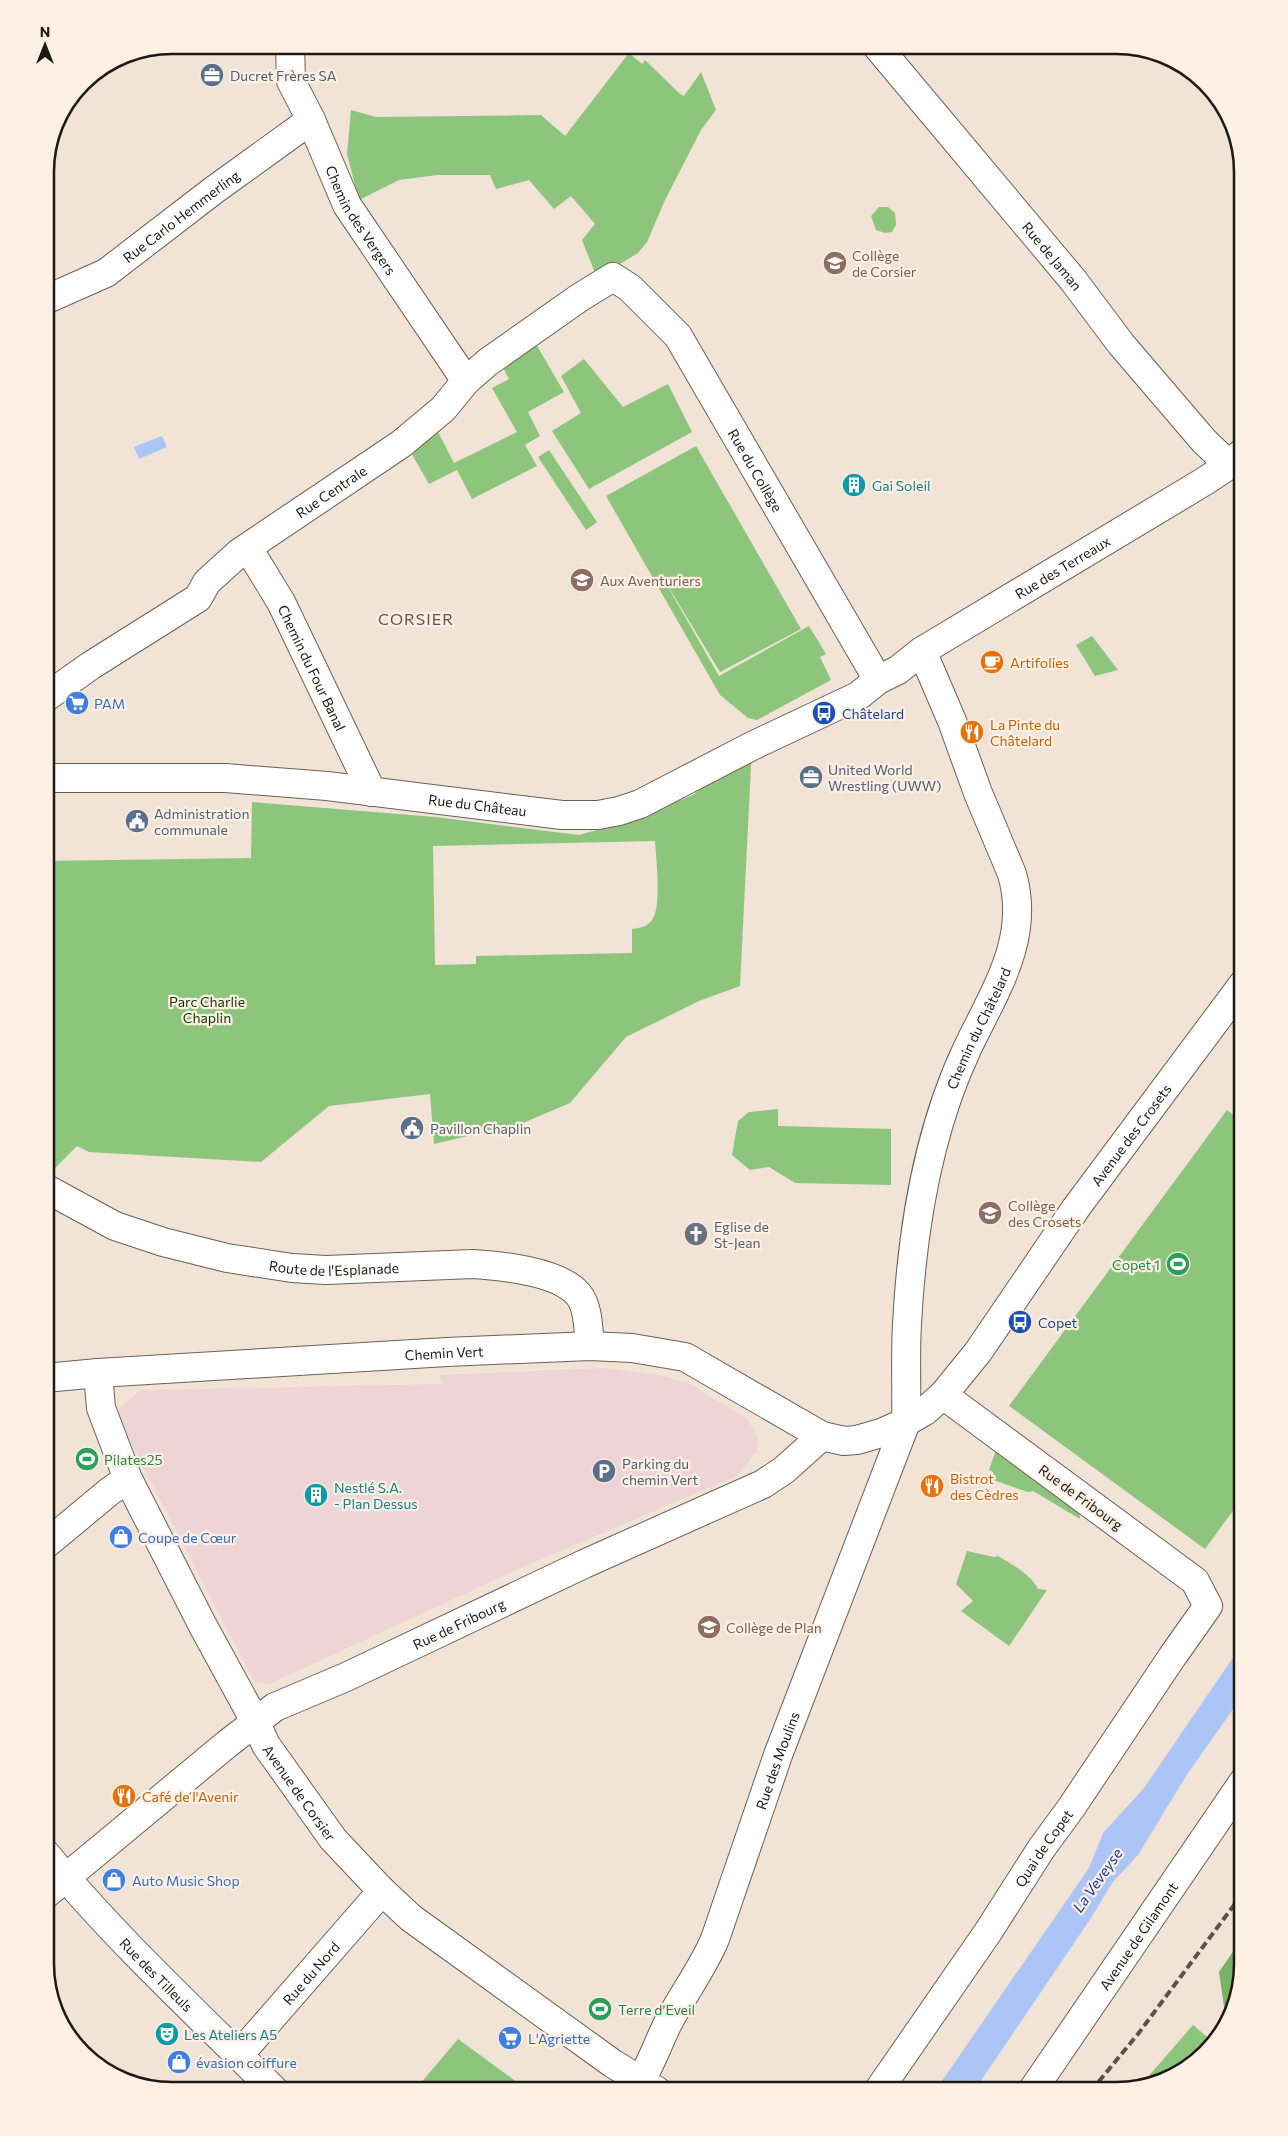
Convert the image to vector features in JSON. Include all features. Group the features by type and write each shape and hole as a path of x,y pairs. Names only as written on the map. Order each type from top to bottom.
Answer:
{"street":[{"name":"Chemin des Vergers","path":"290,54 291,81 311,120 347,205 466,381"},
{"name":"Rue de Jaman","path":"884,54 1073,280 1121,344 1204,440 1234,458"},
{"name":"Rue Carlo Hemmerling","path":"54,296 106,273 214,190 311,120"},
{"name":"Rue Centrale","path":"54,692 90,666 198,598 207,582 239,552 248,548 401,444 443,409 466,381 488,362 579,298 613,277"},
{"name":"Rue du Collège","path":"613,277 630,288 678,336 878,680"},
{"name":"Rue des Terreaux","path":"878,680 898,670 922,651 1234,460"},
{"name":"Chemin du Four Banal","path":"248,548 281,602 372,792"},
{"name":"Chemin du Châtelard","path":"906,1422 908,1380 907,1325 922,1195 931,1151 944,1106 967,1050 1012,952 1017,932 1018,907 1016,887 1007,862 922,651"},
{"name":"Rue du Château","path":"54,778 226,778 372,792 562,815 598,815 640,804 752,746 858,696 878,680"},
{"name":"Avenue des Crosets","path":"906,1422 925,1411 944,1395 974,1357 1076,1208 1234,996"},
{"name":"Route de l'Esplanade","path":"54,1193 115,1226 163,1242 236,1260 292,1268 326,1270 473,1264 494,1265 548,1276 566,1283 579,1294 585,1308 590,1346"},
{"name":"Chemin Vert","path":"54,1377 447,1352 590,1346 632,1348 685,1357 822,1436"},
{"name":"Avenue de Corsier","path":"98,1373 101,1408 128,1478 203,1626 256,1722 266,1745 333,1839 382,1891 411,1918 636,2082"},
{"name":"Rue de Fribourg","path":"944,1395 1195,1581 1208,1606"},
{"path":"822,1436 844,1441 857,1440 881,1434 906,1422"},
{"name":"Rue des Moulins","path":"646,2082 669,2022 709,1954 715,1939 778,1755 906,1422"},
{"name":"Rue de Fribourg","path":"55,1886 226,1744 275,1707 346,1677 584,1564 763,1484 784,1470 822,1436"},
{"path":"54,1538 128,1478"},
{"name":"Quai de Copet","path":"884,2082 1208,1606"},
{"name":"Avenue de Gilamont","path":"1038,2082 1234,1795"},
{"name":"Rue des Tilleuls","path":"55,1886 153,1971 266,2082"},
{"name":"Rue du Nord","path":"239,2056 382,1891"}],"shaded area":[{"path":"606,1368 654,1374 689,1383 747,1419 758,1437 757,1451 737,1476 525,1566 269,1684 254,1681 118,1418 119,1408 141,1390 442,1384 439,1375"}],"green space":[{"path":"628,54 642,64 645,60 684,96 701,72 716,110 701,130 665,200 647,242 638,253 597,278 582,240 595,224 571,196 554,209 529,180 496,189 490,175 437,175 399,180 359,200 347,154 351,110 376,117 541,115 565,136"},
{"path":"879,207 888,207 895,213 896,225 892,232 885,233 876,230 871,216"},
{"path":"533,339 564,392 528,412 540,436 525,445 537,466 472,499 457,470 429,484 410,451 438,432 454,463 517,432 492,388 509,379 499,360"},
{"path":"584,359 623,407 668,384 692,432 589,489 552,431 581,413 561,376"},
{"path":"696,446 801,629 720,672 657,568 719,676 809,626 826,654 820,657 831,680 757,720 748,718 720,695 606,496"},
{"path":"549,450 597,522 586,530 538,457"},
{"path":"1092,636 1118,670 1095,676 1076,645"},
{"name":"Parc Charlie Chaplin","path":"752,746 740,986 699,1001 626,1037 570,1103 523,1123 434,1144 430,1094 329,1106 261,1162 89,1152 77,1146 54,1169 54,861 251,858 252,802 435,817 579,835 626,822 693,795","holes":["655,841 658,894 655,914 648,924 641,928 632,929 632,953 476,956 476,964 435,965 433,846"]},
{"path":"778,1109 778,1126 891,1129 891,1185 795,1183 769,1167 750,1170 732,1155 738,1121 749,1112"},
{"name":"Copet 1","path":"1227,1110 1234,1115 1234,1509 1205,1549 1009,1406"},
{"path":"996,1450 1079,1506 1080,1519 1033,1491 1028,1492 993,1480 993,1472 989,1470"},
{"path":"967,1551 994,1557 998,1556 1026,1574 1038,1589 1047,1590 1009,1646 961,1611 973,1601 956,1584"},
{"path":"1234,1950 1233,1980 1225,2010 1219,1972"},
{"path":"1193,2025 1208,2038 1194,2053 1182,2062 1147,2078"},
{"path":"458,2039 517,2082 422,2082"}],"water":[{"path":"162,436 167,447 139,459 134,447"},
{"name":"La Veveyse","path":"1234,1656 1234,1708 1186,1776 1138,1855 1112,1883 1091,1918 980,2082 941,2082 1089,1868 1103,1833 1144,1788"}],"railway":[{"path":"1098,2082 1138,2034 1234,1905"}],"place":[{"name":"Ducret Frères SA","path":"212,75"},
{"name":"Collège de Corsier","path":"835,263"},
{"name":"Gai Soleil","path":"854,485"},
{"name":"Aux Aventuriers","path":"582,580"},
{"name":"Artifolies","path":"992,662"},
{"name":"PAM","path":"77,703"},
{"name":"Châtelard","path":"824,713"},
{"name":"La Pinte du Châtelard","path":"972,732"},
{"name":"United World Wrestling (UWW)","path":"811,777"},
{"name":"Administration communale","path":"137,821"},
{"name":"Pavillon Chaplin","path":"412,1128"},
{"name":"Collège des Crosets","path":"990,1213"},
{"name":"Eglise de St-Jean","path":"696,1234"},
{"name":"Copet 1","path":"1178,1264"},
{"name":"Copet","path":"1020,1322"},
{"name":"Pilates25","path":"87,1459"},
{"name":"Parking du chemin Vert","path":"604,1471"},
{"name":"Bistrot des Cèdres","path":"932,1486"},
{"name":"Nestlé S.A. - Plan Dessus","path":"316,1495"},
{"name":"Coupe de Cœur","path":"121,1537"},
{"name":"Collège de Plan","path":"709,1627"},
{"name":"Café de l'Avenir","path":"124,1796"},
{"name":"Auto Music Shop","path":"114,1880"},
{"name":"Terre d’Eveil","path":"600,2009"},
{"name":"Les Ateliers A5","path":"167,2034"},
{"name":"L'Agriette","path":"510,2038"},
{"name":"évasion coiffure","path":"179,2062"}],"district":[{"name":"CORSIER","path":"416,618"}]}
